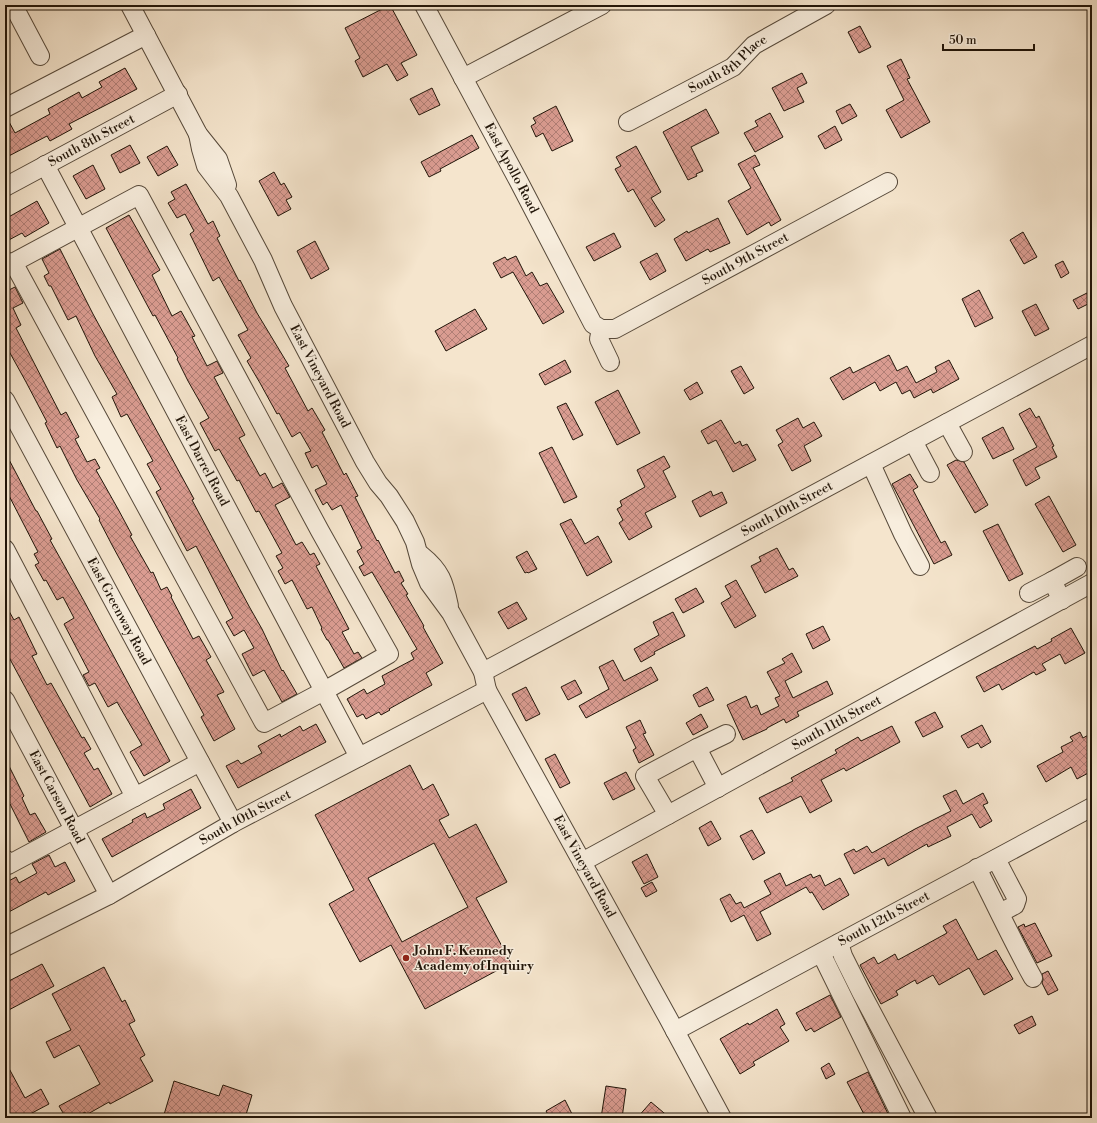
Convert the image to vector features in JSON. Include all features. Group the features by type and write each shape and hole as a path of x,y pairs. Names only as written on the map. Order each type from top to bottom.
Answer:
{"street":[{"path":"12,5 40,56"},
{"name":"East Vineyard Road","path":"130,5 198,134 206,166 229,196 263,260 286,313 366,462 378,483 390,496 405,521 415,542 421,564 429,583 451,613 483,672 487,690 722,1118"},
{"name":"East Apollo Road","path":"424,5 593,324 601,329"},
{"path":"463,78 602,5"},
{"name":"South 8th Place","path":"628,122 733,67 754,44 826,5"},
{"path":"5,108 146,35"},
{"name":"South 8th Street","path":"5,186 178,94"},
{"name":"East Darrel Road","path":"46,165 359,757"},
{"name":"South 9th Street","path":"601,329 615,329 888,182"},
{"path":"139,195 320,531 389,654 264,723 9,265 78,227 139,195"},
{"path":"601,329 599,339 610,362"},
{"name":"South 10th Street","path":"483,672 1092,345"},
{"name":"East Greenway Road","path":"5,400 233,823"},
{"path":"947,423 964,452"},
{"path":"913,441 930,473"},
{"path":"871,464 899,527 920,566"},
{"path":"5,549 135,797"},
{"path":"1029,593 1077,567"},
{"path":"1052,580 1062,600"},
{"name":"South 11th Street","path":"582,862 1092,583"},
{"name":"South 10th Street","path":"5,947 109,895 233,823 487,690"},
{"name":"East Carson Road","path":"5,700 109,895"},
{"path":"668,816 645,776 726,734"},
{"path":"697,748 718,788"},
{"path":"5,859 8,865 200,762"},
{"name":"South 12th Street","path":"675,1031 1092,807"},
{"path":"996,858 1017,899 1015,905 1000,913"},
{"path":"977,868 1033,978"},
{"path":"839,943 843,956 858,986 928,1118"},
{"path":"821,953 902,1118"}],"building":[{"path":"390,5 417,55 401,63 408,75 397,81 387,64 363,77 355,61 360,58 345,28"},
{"path":"860,26 871,47 859,53 848,32"},
{"path":"901,59 910,78 907,79 930,122 901,138 886,110 904,100 887,66"},
{"path":"125,68 137,89 69,124 72,129 50,141 47,136 5,158 5,118 7,118 15,133 50,114 48,109 79,92 82,98 102,87 99,82"},
{"path":"802,73 807,83 797,88 804,102 784,111 772,88"},
{"path":"432,88 440,105 419,115 410,99"},
{"path":"850,104 857,116 842,124 836,111"},
{"path":"556,106 573,141 552,151 543,133 536,137 531,126 536,123 533,118"},
{"path":"706,109 719,133 691,147 703,171 696,174 697,176 688,180 663,132"},
{"path":"770,113 783,137 755,152 744,133 758,126 755,121"},
{"path":"835,126 842,140 825,149 818,136"},
{"path":"472,135 479,148 440,169 441,171 429,177 421,162"},
{"path":"130,145 140,163 120,173 111,155"},
{"path":"167,146 178,165 158,176 147,157"},
{"path":"636,146 661,192 651,198 665,220 655,227 633,189 628,192 615,169 621,166 616,157"},
{"path":"755,155 760,165 753,168 781,220 771,226 769,222 747,235 728,201 751,188 738,164"},
{"path":"93,165 105,189 86,199 73,176"},
{"path":"274,172 281,185 284,183 292,197 286,200 291,209 278,216 259,181"},
{"path":"186,184 208,224 213,221 220,236 217,238 239,281 240,280 257,313 289,366 285,368 308,411 312,408 325,430 322,432 344,475 346,473 358,496 355,497 377,541 378,540 395,573 399,571 404,581 401,583 408,594 406,595 443,663 426,673 432,685 381,715 379,712 366,719 363,714 357,717 347,699 364,689 367,694 385,684 382,676 414,659 411,653 417,649 372,572 364,576 359,567 364,564 357,551 362,548 341,505 332,510 327,502 323,505 315,490 327,484 317,465 312,468 305,453 311,451 300,432 292,437 279,413 277,414 247,361 251,358 238,335 248,330 219,277 213,281 190,234 194,231 185,214 177,218 168,203 175,199 171,192"},
{"path":"37,201 49,223 25,237 22,233 5,242 5,219"},
{"path":"129,215 160,270 152,275 172,316 181,311 195,336 192,337 207,366 217,361 223,373 214,377 245,435 239,438 260,476 265,473 273,488 282,483 290,497 275,505 296,545 302,542 310,555 314,553 320,564 316,566 349,629 342,632 354,654 358,652 362,658 344,668 321,629 322,628 312,607 307,609 292,580 285,584 278,571 283,568 276,556 282,553 259,511 256,512 239,480 237,481 219,449 215,451 200,423 209,418 188,381 177,359 178,358 155,315 153,316 106,228"},
{"path":"718,218 730,243 710,252 708,249 686,261 674,239 687,231 688,233"},
{"path":"1023,232 1037,257 1024,264 1010,240"},
{"path":"614,233 621,247 594,261 586,247"},
{"path":"315,241 329,269 311,279 297,251"},
{"path":"60,249 93,314 194,499 192,500 262,629 282,671 283,670 297,694 282,702 264,670 253,676 242,654 254,648 244,630 234,636 226,622 233,618 196,546 187,551 156,492 161,489 147,464 153,461 127,414 121,417 112,397 117,394 95,356 76,316 68,320 51,286 49,286 44,276 49,273 42,259"},
{"path":"657,253 666,271 650,280 640,262"},
{"path":"516,256 526,276 532,272 540,286 547,283 564,312 543,324 513,272 501,278 493,263 505,257 507,260"},
{"path":"1063,261 1069,273 1061,278 1055,265"},
{"path":"15,287 23,303 13,308 21,325 16,328 61,415 66,412 79,437 75,439 87,462 95,459 100,468 96,470 132,535 130,536 151,573 153,572 161,590 167,587 193,639 199,636 211,657 206,660 224,692 217,695 235,729 214,741 201,717 204,715 60,446 57,448 45,423 47,422 5,344 5,292"},
{"path":"979,290 993,318 975,327 962,299"},
{"path":"1089,292 1092,302 1078,309 1073,300"},
{"path":"1036,304 1049,329 1035,336 1022,311"},
{"path":"475,309 487,329 446,351 435,331"},
{"path":"889,355 897,371 907,366 916,383 937,372 935,367 949,360 959,379 933,393 931,389 914,398 910,390 902,394 896,382 880,391 875,382 843,400 830,378 850,367 853,373"},
{"path":"565,360 571,372 545,385 539,374"},
{"path":"741,366 754,388 744,394 731,371"},
{"path":"697,382 703,393 690,400 684,390"},
{"path":"618,390 640,433 617,445 595,402"},
{"path":"566,403 583,435 573,440 557,407"},
{"path":"1030,408 1036,418 1039,416 1054,446 1052,447 1057,457 1035,468 1040,478 1026,486 1013,460 1037,447 1019,414"},
{"path":"798,418 803,428 814,422 822,436 804,446 811,461 792,471 778,445 783,442 776,430"},
{"path":"721,420 735,444 740,441 742,446 747,444 756,460 733,472 716,440 708,444 701,431"},
{"path":"1003,427 1014,449 993,459 982,438"},
{"path":"552,447 577,497 564,503 539,453"},
{"path":"5,452 52,539 50,540 170,761 144,776 130,752 142,745 117,702 108,707 95,683 89,686 83,675 89,672 64,624 74,618 63,597 57,600 46,580 44,581 35,565 39,563 34,554 38,552 5,488"},
{"path":"664,456 670,467 663,471 676,497 645,513 652,527 629,540 619,523 623,520 617,509 622,506 620,501 645,487 637,470"},
{"path":"956,460 964,462 988,505 975,513 947,465"},
{"path":"910,474 918,487 913,490 941,543 945,541 952,555 934,564 892,484"},
{"path":"711,491 713,496 722,492 727,503 700,517 692,501"},
{"path":"1049,496 1076,545 1063,552 1035,504"},
{"path":"571,519 585,544 598,536 612,562 587,576 560,524"},
{"path":"998,524 1023,574 1009,581 983,531"},
{"path":"777,548 789,570 793,568 798,576 765,593 751,566 761,561 759,557"},
{"path":"527,551 537,569 525,573 516,557"},
{"path":"736,580 756,616 735,628 721,603 731,597 725,586"},
{"path":"696,588 704,602 683,613 675,599"},
{"path":"517,602 527,619 508,629 498,612"},
{"path":"5,604 14,620 19,617 37,654 32,656 47,685 51,683 82,738 84,737 91,749 84,753 94,770 98,768 112,794 90,807 5,650"},
{"path":"673,612 685,636 654,652 655,654 641,662 634,649 659,635 653,622"},
{"path":"823,626 830,640 813,649 806,634"},
{"path":"1071,628 1085,653 1065,664 1060,654 1042,664 1046,670 1036,675 1034,672 1002,690 999,684 984,692 976,677 1035,646 1037,649"},
{"path":"792,653 802,672 785,681 793,698 827,681 833,694 797,712 799,716 786,723 784,719 743,740 727,705 746,696 751,708 757,705 761,715 779,706 775,698 780,696 767,672 785,663 782,659"},
{"path":"613,660 624,681 651,667 658,680 586,718 579,706 609,689 599,667"},
{"path":"575,680 582,693 568,700 561,687"},
{"path":"526,687 540,714 526,721 512,694"},
{"path":"707,687 714,700 699,707 693,695"},
{"path":"935,712 943,727 923,737 915,722"},
{"path":"701,714 708,727 693,735 686,723"},
{"path":"640,720 646,733 643,734 654,755 639,763 633,750 636,748 626,727"},
{"path":"316,724 326,742 238,788 226,766 238,760 241,764 262,753 258,746 280,734 281,737 300,726 303,731"},
{"path":"982,725 991,742 981,748 978,743 968,748 961,736"},
{"path":"892,726 900,742 846,771 844,768 821,780 832,801 810,813 801,796 767,813 759,798 793,781 791,778 837,753 835,750 858,737 861,741"},
{"path":"1080,732 1083,738 1092,733 1092,771 1077,779 1071,767 1046,782 1037,766 1063,752 1061,747 1073,741 1070,737"},
{"path":"555,754 570,783 560,788 545,759"},
{"path":"5,758 24,796 22,798 30,815 35,813 46,832 29,842 10,804 5,806"},
{"path":"410,765 423,790 433,784 449,815 439,820 449,838 476,824 507,882 476,898 511,963 425,1009 391,945 360,962 329,904 354,890 315,815","holes":["434,843 468,907 402,942 368,878"]},
{"path":"626,772 635,789 613,800 604,783"},
{"path":"191,789 201,808 112,857 102,839 133,822 132,820 145,813 147,818 165,809 163,804"},
{"path":"956,790 963,804 983,793 988,803 983,805 992,821 980,828 972,814 947,827 951,836 928,847 927,844 888,866 884,858 854,874 844,854 854,849 856,852 867,846 872,853 951,811 943,796"},
{"path":"711,821 721,839 708,846 699,828"},
{"path":"752,830 765,853 753,860 740,836"},
{"path":"647,854 658,877 644,884 632,862"},
{"path":"49,855 55,867 65,862 75,881 48,895 46,892 5,914 5,883 16,877 19,883 37,873 32,864"},
{"path":"780,873 786,886 811,874 813,878 820,875 825,886 840,878 849,895 823,910 812,892 810,893 806,887 760,912 771,934 757,941 744,915 731,922 720,899 730,894 736,904 741,902 744,908 771,894 764,881"},
{"path":"652,882 657,891 646,897 641,888"},
{"path":"956,919 978,960 996,950 1013,979 984,995 969,968 939,985 933,975 917,984 915,980 896,991 898,995 881,1004 860,965 874,957 878,964 895,954 898,960 947,933 943,926"},
{"path":"1035,923 1052,956 1037,963 1018,927 1024,924 1025,927"},
{"path":"42,964 54,986 5,1012 5,983"},
{"path":"104,967 122,1002 125,1000 135,1021 129,1024 145,1055 140,1058 153,1081 86,1115 85,1112 74,1118 66,1118 59,1106 100,1084 79,1045 54,1058 46,1042 71,1030 52,994"},
{"path":"1048,971 1058,990 1048,995 1042,983 1042,974"},
{"path":"830,995 841,1017 814,1032 811,1028 806,1031 796,1013"},
{"path":"777,1009 785,1024 780,1027 789,1041 753,1062 755,1065 740,1074 720,1039"},
{"path":"1032,1016 1036,1025 1019,1034 1014,1025"},
{"path":"5,1061 25,1098 41,1089 49,1104 32,1113 35,1118 5,1118"},
{"path":"829,1063 835,1074 826,1079 821,1068"},
{"path":"868,1072 890,1118 866,1118 847,1082"},
{"path":"174,1081 219,1096 223,1085 252,1095 245,1118 163,1118"},
{"path":"606,1086 626,1089 622,1118 601,1118"},
{"path":"565,1100 574,1118 550,1118 546,1111"},
{"path":"651,1102 670,1118 637,1118"}],"place":[{"name":"John F. Kennedy Academy of Inquiry","path":"406,958"}]}
